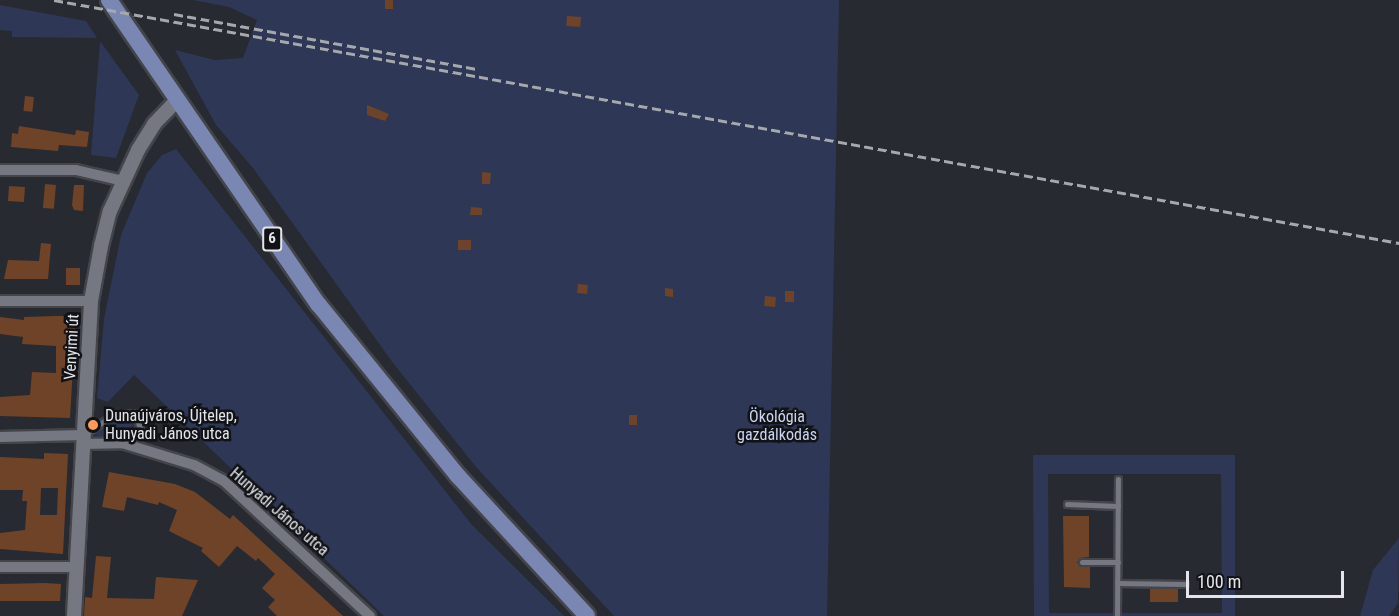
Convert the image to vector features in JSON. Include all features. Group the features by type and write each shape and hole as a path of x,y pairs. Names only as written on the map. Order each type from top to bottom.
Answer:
{"main road":[{"name":"6","path":"109,0 176,102 319,305 372,374 458,476 587,616"}],"street":[{"name":"Venyimi út","path":"74,616 91,301 101,246 123,181 154,124 176,102"},
{"path":"0,170 76,170 123,181"},
{"path":"0,301 91,301"},
{"name":"Hunyadi János utca","path":"0,437 122,443 194,465 224,481 370,616"},
{"path":"0,567 76,567"}],"lane":[{"path":"84,440 116,413 135,414 140,428 122,443"},
{"path":"1117,615 1118,479"},
{"path":"1068,504 1118,506"},
{"path":"1082,562 1118,562"},
{"path":"1117,583 1185,584"}],"green space":[{"name":"Ökológia gazdálkodás","path":"193,0 839,0 827,616 614,616 476,467 393,363 253,168 216,125 175,50 215,60 243,58 257,20 229,7"},
{"path":"0,5 86,21 97,38 12,37 12,31 0,30"},
{"path":"100,41 139,95 116,158 91,155"},
{"path":"176,149 472,525 564,616 384,616 134,375 108,402 97,398 104,319 121,235 147,173 162,155"},
{"path":"129,416 134,424 129,432 113,439 95,435 119,417"},
{"path":"1033,455 1235,455 1235,616 1034,616","holes":["1048,474 1221,474 1222,613 1049,613"]},
{"path":"1399,538 1398,603 1389,616 1360,616 1373,570"}],"building":[{"path":"385,0 393,0 393,9 385,9"},
{"path":"567,16 581,17 580,27 566,26"},
{"path":"25,96 34,97 32,112 23,111"},
{"path":"367,105 389,114 385,121 367,115"},
{"path":"19,126 75,135 76,130 89,132 87,147 59,145 58,151 11,147 12,133 18,134"},
{"path":"482,172 491,173 490,184 482,184"},
{"path":"45,184 56,185 54,209 43,208"},
{"path":"74,185 84,185 83,211 74,210 72,205"},
{"path":"9,186 25,187 24,202 8,201"},
{"path":"471,207 482,208 482,215 470,215"},
{"path":"458,240 471,240 471,250 458,250"},
{"path":"41,243 51,244 48,279 4,279 8,260 39,261"},
{"path":"66,268 80,268 80,285 66,285"},
{"path":"578,284 588,285 587,294 577,293"},
{"path":"665,288 673,289 673,297 665,296"},
{"path":"785,291 794,291 794,302 785,302"},
{"path":"765,296 776,297 775,307 764,306"},
{"path":"76,316 70,418 0,416 0,397 30,395 32,372 56,373 56,346 22,344 23,337 0,334 0,317 24,320 24,317"},
{"path":"629,415 637,415 637,425 629,425"},
{"path":"44,453 68,454 63,554 0,549 0,533 25,530 27,501 22,501 23,490 0,490 0,457 44,459","holes":["41,488 58,488 57,515 40,515"]},
{"path":"109,472 175,484 195,492 230,519 233,515 343,616 277,616 268,607 275,600 262,588 275,574 258,558 256,561 237,546 219,567 201,551 203,548 169,531 177,510 159,502 158,505 127,497 124,511 102,507"},
{"path":"1063,516 1089,516 1089,557 1080,558 1077,563 1090,567 1090,588 1064,587"},
{"path":"96,556 111,557 107,598 154,599 156,577 198,580 182,616 84,616 85,597 92,598"},
{"path":"0,584 61,584 60,601 0,601"},
{"path":"1150,589 1178,589 1178,602 1150,602"}],"railway":[{"path":"54,0 1399,243"},
{"path":"174,14 478,69"}],"place":[{"name":"Dunaújváros, Újtelep, Hunyadi János utca","path":"93,425"}]}
